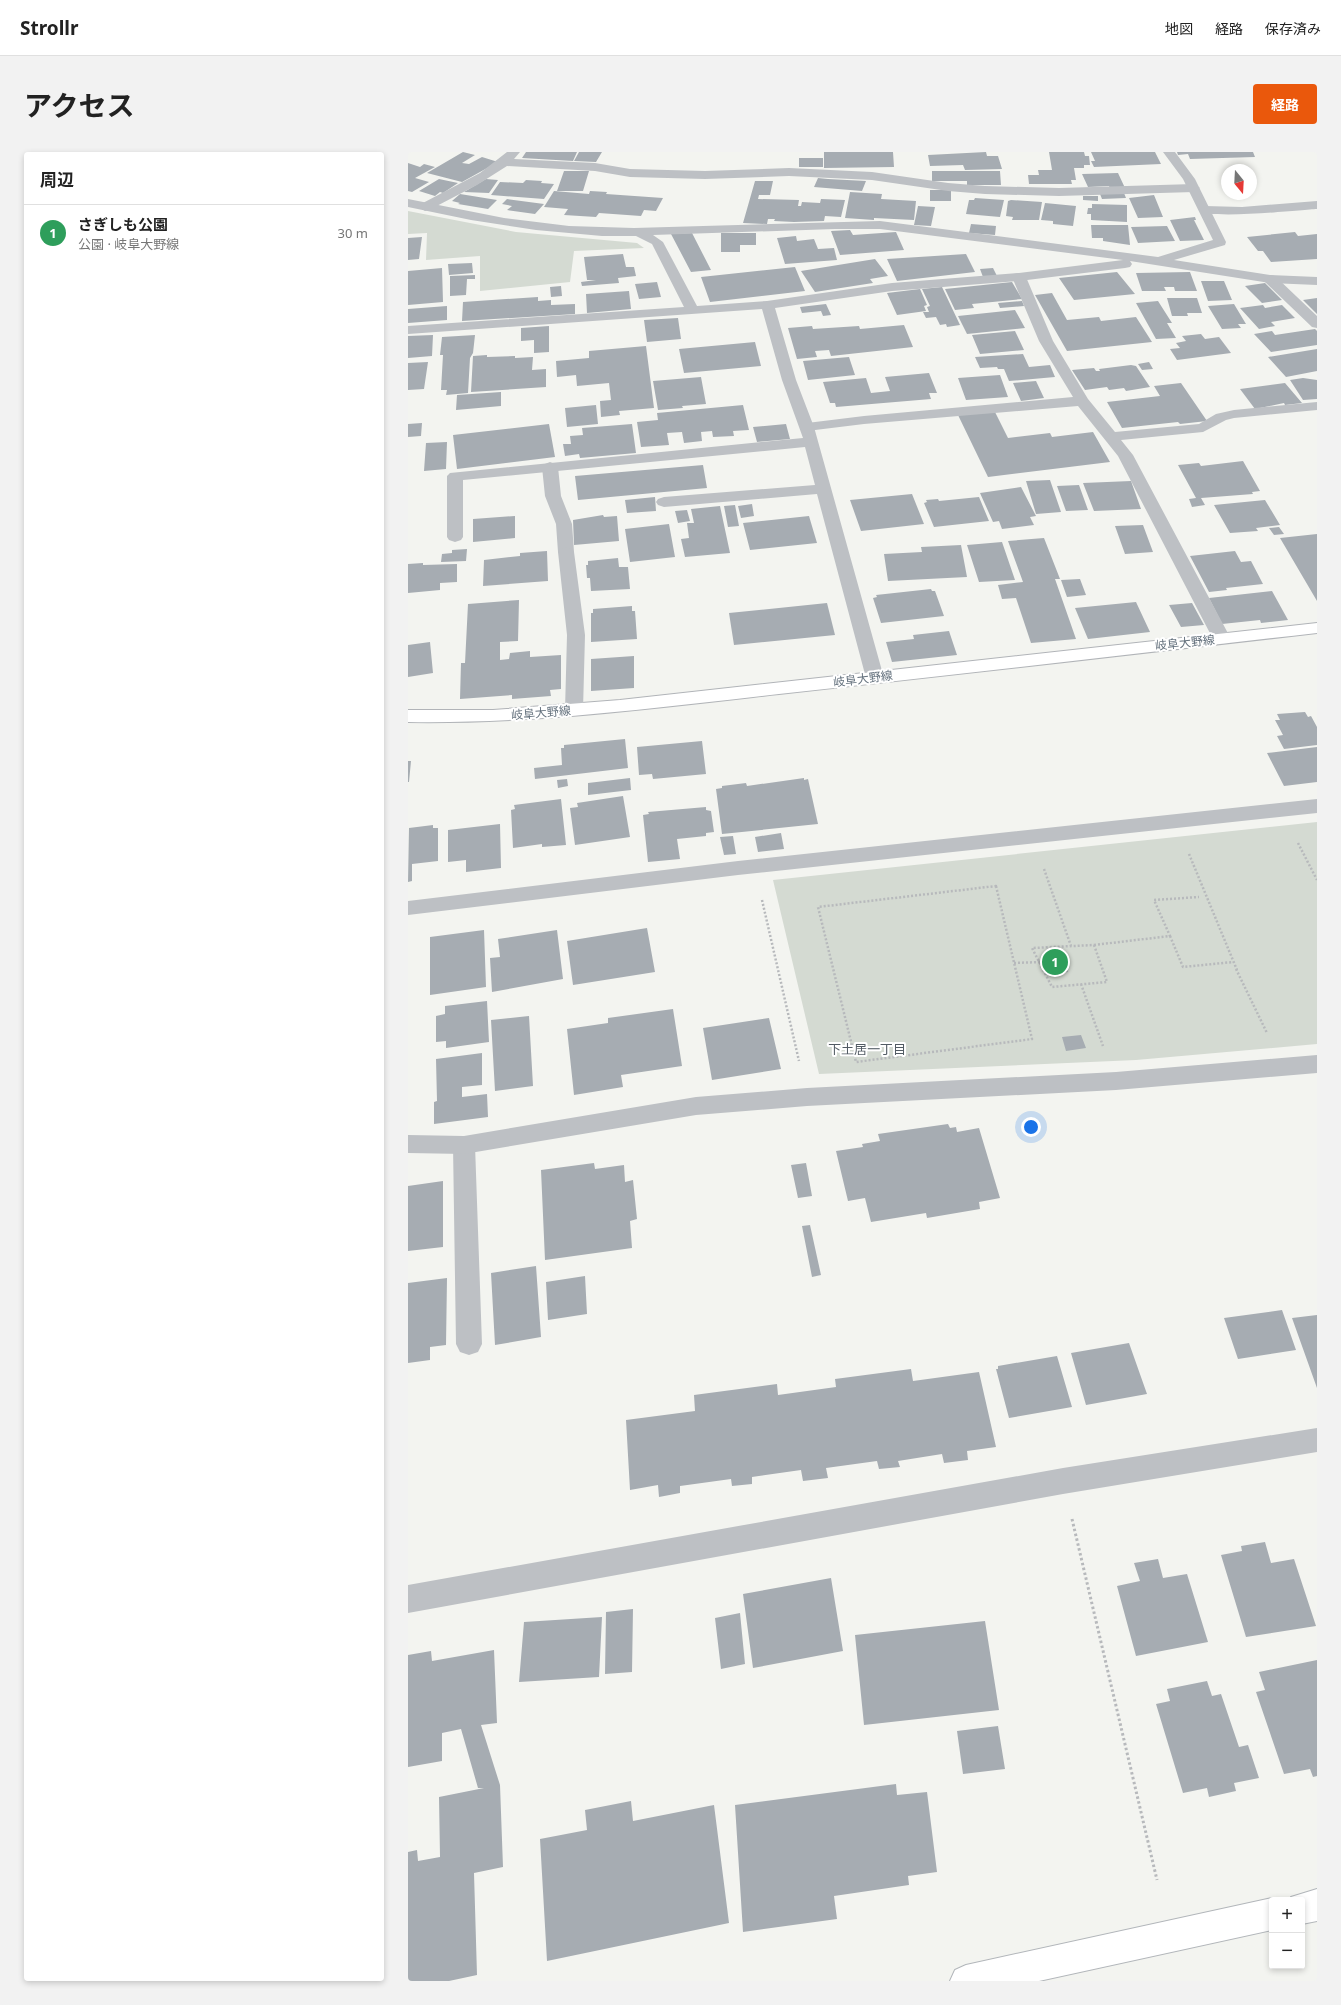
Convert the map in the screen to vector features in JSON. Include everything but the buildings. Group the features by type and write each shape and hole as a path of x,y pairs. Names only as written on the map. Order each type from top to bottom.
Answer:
{"main road":[{"name":"岐阜大野線","path":"408,716 513,716 875,678 1317,628"},
{"path":"1305,1907 1317,1904"},
{"path":"966,1981 1269,1915"}],"street":[{"path":"425,207 506,162 514,152"},
{"path":"408,330 692,309 767,305 892,287 1019,277 1082,270 1153,260 1220,242 1194,188 1169,152"},
{"path":"506,162 595,167 637,173 705,175 772,174 789,172 864,176 985,190 1059,192 1194,188"},
{"path":"408,203 531,226 639,232 666,230 880,225 1153,260 1270,279 1317,281"},
{"path":"1205,210 1242,211 1317,206"},
{"path":"639,232 657,242 692,309"},
{"path":"1019,277 1046,341 1082,401 1125,455 1222,639"},
{"path":"1270,279 1317,324"},
{"path":"767,305 789,380 809,434 875,678"},
{"path":"455,537 455,476 550,467 809,434 864,420 1082,401"},
{"path":"1110,437 1203,428 1221,417 1234,414 1317,406"},
{"path":"550,467 553,496 564,524 576,635 574,710"},
{"path":"664,502 824,489"},
{"path":"408,908 754,867 1317,806"},
{"path":"408,1144 464,1145 696,1106 807,1097 1116,1081 1317,1064"},
{"path":"464,1145 469,1344"},
{"path":"408,1599 1063,1481 1317,1440"}],"path":[{"path":"1033,836 1071,946"},
{"path":"1297,842 1317,880"},
{"path":"1186,847 1236,970"},
{"path":"754,867 807,1097"},
{"path":"996,886 1014,963 1032,1039 856,1062 818,907 996,886"},
{"path":"1199,897 1154,900 1183,967 1232,962 1270,1039"},
{"path":"1094,945 1107,982 1052,987 1032,948 1094,945 1170,936"},
{"path":"1014,963 1040,962"},
{"path":"1081,984 1116,1081"},
{"path":"1063,1481 1157,1880"}],"shaded area":[{"path":"408,211 516,232 637,243 644,248 574,251 570,282 480,291 480,256 426,260 427,233 408,234"},
{"path":"1317,822 1317,1044 1136,1060 819,1074 773,880"}],"place":[{"name":"さぎしも公園","path":"1055,962"}],"district":[{"name":"下土居一丁目","path":"867,1049"}]}
